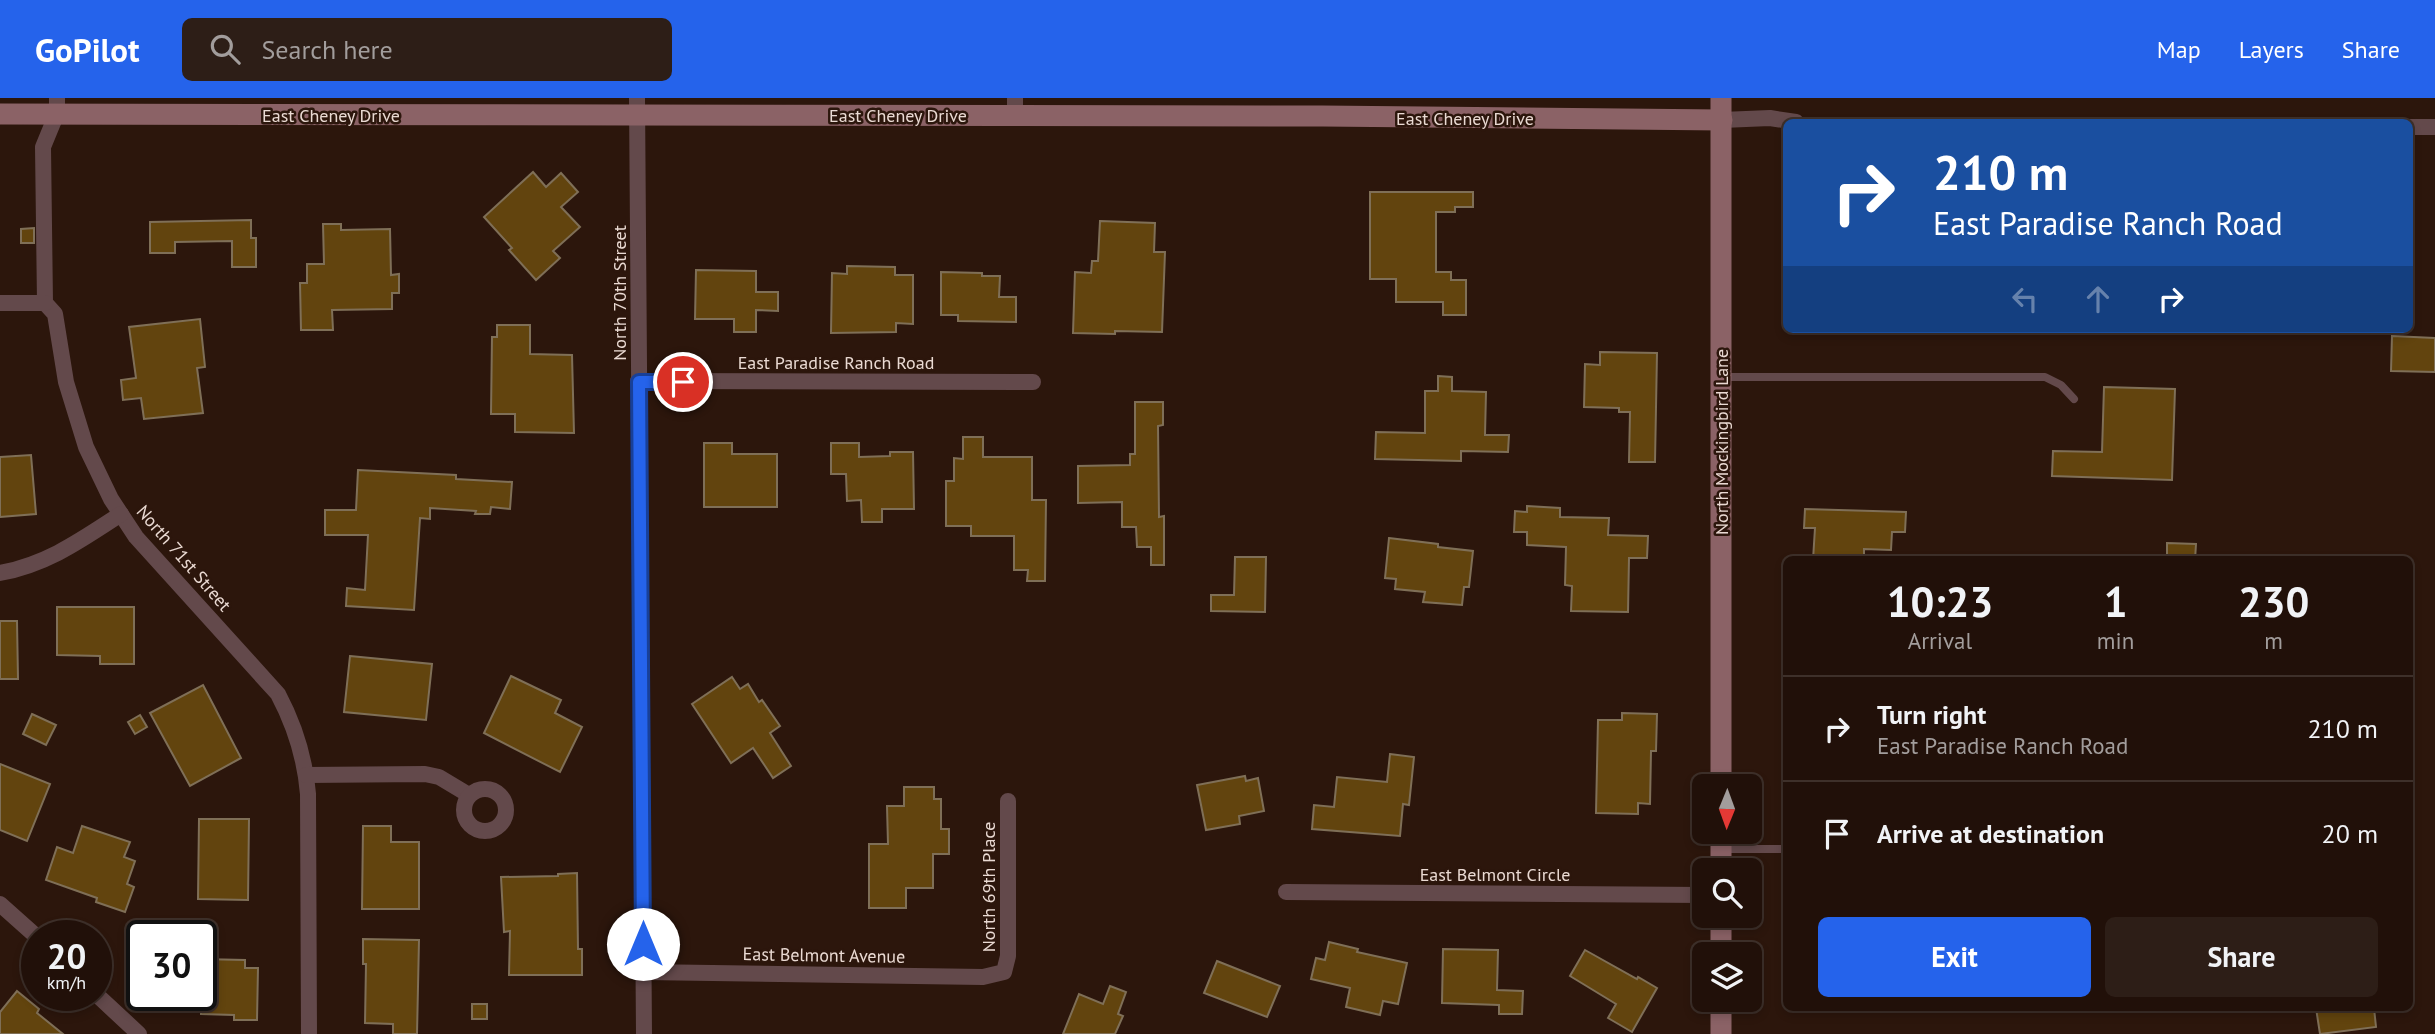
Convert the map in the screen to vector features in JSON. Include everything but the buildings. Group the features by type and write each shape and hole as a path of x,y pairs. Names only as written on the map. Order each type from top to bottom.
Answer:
{"street":[{"name":"North Mockingbird Lane","path":"1721,98 1721,774"},
{"name":"East Cheney Drive","path":"0,114 57,106 1015,107 1783,120"},
{"name":"North 71st Street","path":"57,106 43,147 45,303 55,314 66,382 86,447 100,479 136,537 278,694 292,720 306,775 309,1034"},
{"name":"North 70th Street","path":"637,107 644,1034"},
{"path":"2413,127 2435,127"},
{"path":"0,303 45,303"},
{"name":"East Paradise Ranch Road","path":"639,382 1033,382"},
{"path":"0,573 24,569 48,559 121,513"},
{"path":"306,775 425,774 439,777 469,795"},
{"name":"North 69th Place","path":"1004,972 1008,956 1008,801"},
{"name":"East Belmont Circle","path":"1286,892 1692,895"},
{"path":"0,904 21,923"},
{"name":"East Belmont Avenue","path":"643,972 984,977 1004,972"},
{"path":"112,1009 139,1034"},
{"path":"1721,1012 1721,1034"}],"lane":[{"path":"1721,377 2045,377 2061,385 2074,399"},
{"path":"1721,850 1783,849"}],"route":[{"path":"643,944 639,382 683,382"}]}
